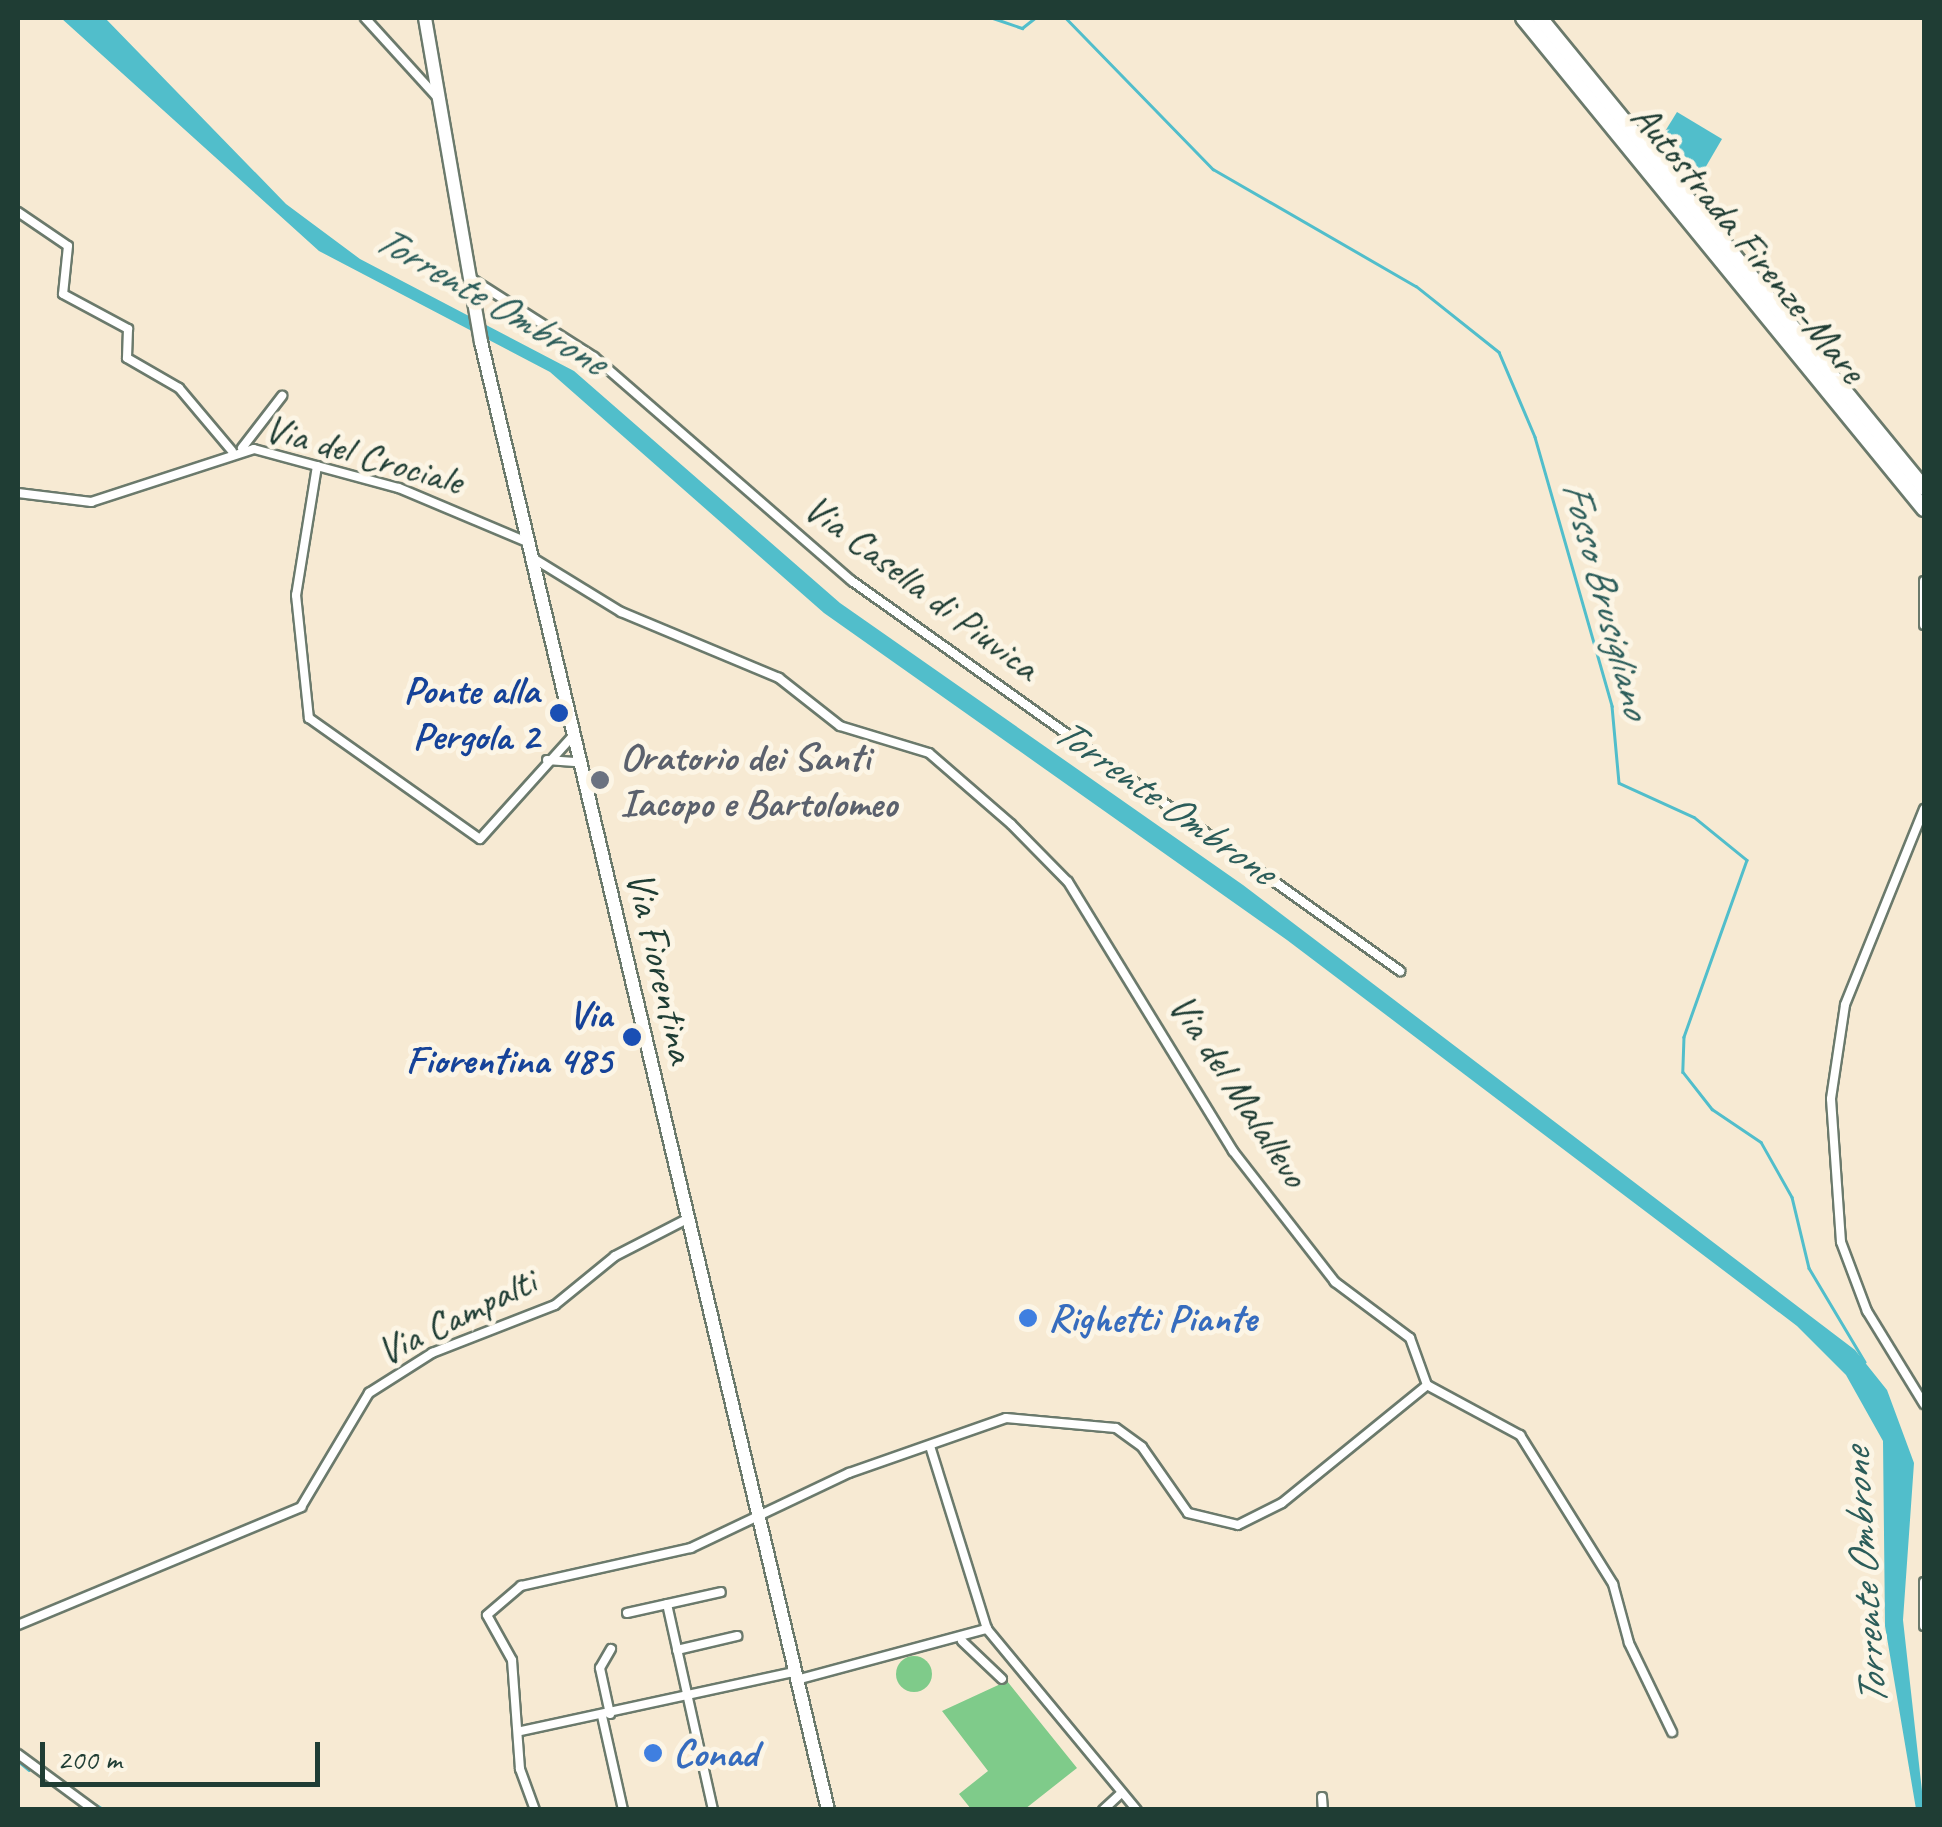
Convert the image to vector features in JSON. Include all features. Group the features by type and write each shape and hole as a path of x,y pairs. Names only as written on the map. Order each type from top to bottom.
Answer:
{"highway":[{"name":"Autostrada Firenze-Mare","path":"1523,18 1924,510"},
{"name":"Autostrada Firenze-Mare","path":"1540,18 1924,488"}],"main road":[{"name":"Via Fiorentina","path":"424,18 467,279 484,358 536,560 578,762 828,1810"}],"street":[{"path":"366,18 438,99"},
{"name":"Via del Crociale","path":"18,212 68,246 62,292 128,329 126,354 178,388 236,450"},
{"name":"Via Casella di Piuvica","path":"467,279 594,357 852,580 1400,971"},
{"path":"236,450 282,396"},
{"name":"Via del Crociale","path":"18,493 91,502 236,450 399,488 532,544"},
{"path":"316,466 296,595 309,718 480,840 572,736"},
{"name":"Via del Malallevo","path":"536,560 621,612 780,678 840,726 929,753 1008,821 1068,882 1233,1151 1335,1282 1410,1338 1427,1385"},
{"path":"1924,581 1924,625"},
{"path":"547,760 578,762"},
{"path":"1924,809 1845,1005 1831,1099 1840,1242 1868,1311 1924,1404"},
{"name":"Via Campalti","path":"18,1625 302,1507 369,1393 432,1353 555,1305 616,1256 688,1219"},
{"path":"535,1810 520,1770 521,1730 512,1660 488,1621 494,1601 597,1562 691,1548 758,1515 1006,1418 1102,1423 1134,1438 1195,1518 1238,1525 1282,1503 1427,1385 1520,1435 1613,1584 1672,1732"},
{"path":"930,1446 987,1628 1136,1810"},
{"path":"1924,1582 1924,1626"},
{"path":"627,1614 721,1592"},
{"path":"667,1604 713,1810"},
{"path":"521,1730 962,1641 987,1628"},
{"path":"677,1650 737,1636"},
{"path":"962,1641 1002,1679"},
{"path":"612,1648 600,1668 623,1810"},
{"path":"18,1754 94,1810"},
{"path":"1102,1810 1120,1794"},
{"path":"1322,1797 1323,1810"}],"green space":[{"path":"914,1656 927,1661 932,1674 927,1687 914,1692 901,1687 896,1674 901,1661"},
{"path":"1007,1681 1077,1768 1025,1809 971,1809 959,1794 988,1771 942,1711"}],"water":[{"path":"61,18 105,18 286,204 360,259 574,371 840,603 1243,885 1855,1350 1887,1390 1914,1463 1903,1620 1924,1809 1916,1809 1885,1626 1883,1441 1846,1375 1797,1326 1287,940 824,613 550,372 319,251"},
{"path":"1677,112 1722,139 1701,175 1664,133"}],"waterway":[{"name":"Fosso Brusigliano","path":"993,18 1022,28 1035,18"},
{"name":"Fosso Brusigliano","path":"1066,18 1213,169 1416,286 1499,352 1535,437 1612,706 1619,783 1694,817 1747,860 1684,1037 1683,1072 1712,1109 1761,1142 1792,1197 1809,1268 1865,1362"},
{"path":"18,1761 29,1770"},
{"path":"79,1795 105,1810"}],"place":[{"name":"Ponte alla Pergola 2","path":"559,713"},
{"name":"Oratorio dei Santi Iacopo e Bartolomeo","path":"600,780"},
{"name":"Via Fiorentina 485","path":"632,1037"},
{"name":"Righetti Piante","path":"1028,1318"},
{"name":"Conad","path":"653,1753"}],"water label":[{"name":"Torrente Ombrone","path":"490,300"},
{"name":"Torrente Ombrone","path":"1164,801"},
{"name":"Torrente Ombrone","path":"1865,1578"}]}
